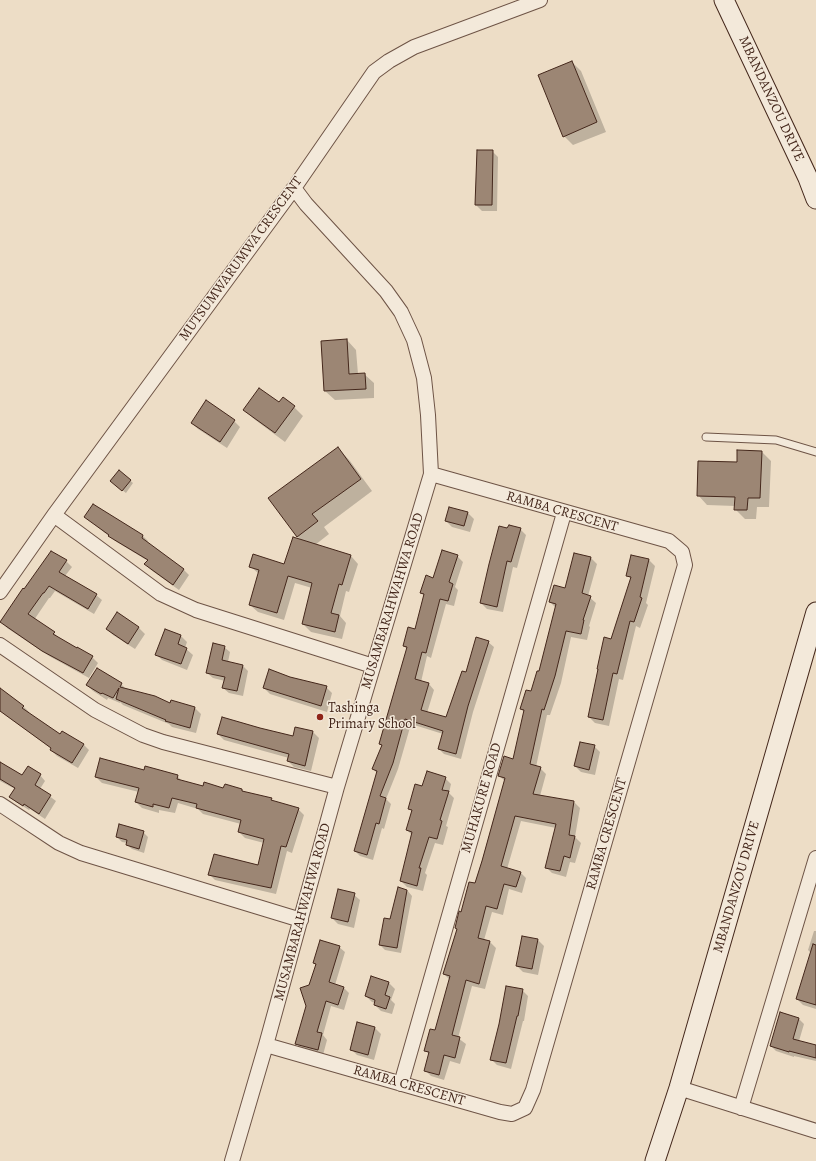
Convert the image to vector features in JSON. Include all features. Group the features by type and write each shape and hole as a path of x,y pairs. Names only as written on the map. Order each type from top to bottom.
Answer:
{"street":[{"name":"MUTSUMWARUMWA CRESCENT","path":"0,592 294,188 374,72 414,47 540,0"},
{"name":"MBANDANZOU DRIVE","path":"724,0 808,178 816,199"},
{"name":"MUSAMBARAHWAHWA ROAD","path":"232,1161 373,666 431,474 428,415 424,378 414,340 401,312 386,291 306,204 294,188"},
{"name":"RAMBA CRESCENT","path":"266,1045 500,1112 512,1114 525,1108 533,1090 685,565 682,552 669,541 564,513 431,474"},
{"name":"MUHAKURE ROAD","path":"401,1084 564,513"},
{"path":"54,516 161,594 196,610 373,666"},
{"name":"MBANDANZOU DRIVE","path":"655,1161 679,1088 816,612"},
{"path":"0,645 95,710 143,735 171,744 338,787"},
{"path":"0,804 59,843 81,854 301,920"},
{"path":"741,1108 816,858"},
{"path":"679,1088 816,1131"}],"lane":[{"path":"706,437 776,440 816,452"}],"building":[{"path":"572,61 597,122 563,137 538,75"},
{"path":"477,150 493,150 492,205 475,205"},
{"path":"347,339 349,374 365,373 366,389 324,391 321,341"},
{"path":"259,388 279,402 283,397 295,406 275,433 243,410"},
{"path":"206,400 235,420 220,442 191,423"},
{"path":"338,447 361,479 312,514 318,521 297,537 268,498"},
{"path":"737,450 762,451 760,498 748,498 747,510 734,510 735,497 697,496 698,461 737,462"},
{"path":"119,470 131,480 122,491 110,481"},
{"path":"93,504 143,535 142,538 184,569 173,585 144,564 148,560 108,536 109,535 84,517"},
{"path":"449,507 468,512 464,526 445,521"},
{"path":"509,525 521,528 511,562 507,561 497,607 480,603 499,526 507,528"},
{"path":"293,537 351,555 342,585 339,584 331,613 339,615 335,632 302,624 312,583 288,576 277,613 249,605 259,570 249,567 253,554 284,564"},
{"path":"442,550 458,555 449,582 453,584 448,601 440,599 426,653 422,652 415,679 429,683 421,710 446,717 462,671 466,672 476,637 489,641 468,706 456,754 438,749 443,731 405,719 393,763 380,796 386,798 379,824 376,823 367,855 354,851 377,771 372,769 382,745 379,744 407,647 403,646 408,627 415,629 424,594 420,593 426,575 433,578"},
{"path":"51,551 67,560 59,572 97,594 88,609 49,586 28,614 55,632 53,634 93,656 83,673 42,651 0,622"},
{"path":"574,553 591,557 582,593 591,596 583,620 581,634 566,631 555,676 544,710 542,709 530,764 541,767 533,794 574,801 569,835 575,836 570,858 564,856 560,871 545,868 556,824 515,816 501,866 521,872 516,887 504,884 497,909 486,906 478,938 490,941 479,984 466,980 452,1035 460,1037 455,1058 444,1055 439,1075 424,1071 429,1052 424,1051 430,1029 435,1030 450,976 443,974 457,929 455,928 459,911 461,912 469,882 475,883 505,778 498,776 504,756 513,759 524,710 520,709 526,690 531,691 537,671 539,671 556,604 549,602 554,585 565,588"},
{"path":"631,555 649,559 640,597 642,598 634,622 630,621 617,674 613,673 603,720 588,717 604,637 611,639 631,577 626,576"},
{"path":"117,612 139,627 128,644 106,629"},
{"path":"165,629 181,635 178,644 187,648 181,664 155,655"},
{"path":"213,643 225,646 222,660 243,665 237,691 222,688 225,677 206,673"},
{"path":"97,668 122,683 120,687 155,696 170,703 171,700 195,707 190,728 165,721 166,720 116,699 119,688 113,698 102,693 101,694 86,685"},
{"path":"269,669 290,677 327,686 321,706 263,688"},
{"path":"0,688 24,706 22,708 60,734 62,731 84,744 72,763 50,750 51,748 0,711"},
{"path":"222,717 293,736 295,727 313,731 305,766 287,761 289,754 217,734"},
{"path":"580,742 595,745 589,770 574,766"},
{"path":"100,758 144,770 145,766 178,775 177,779 203,786 204,782 223,788 225,784 242,789 242,791 272,798 271,800 299,808 286,847 281,846 271,888 208,875 214,854 258,865 264,839 238,832 241,820 196,808 197,804 172,798 169,808 153,804 153,807 135,802 139,788 95,777"},
{"path":"0,762 22,775 28,766 41,774 35,785 51,795 39,814 24,804 23,806 9,797 15,788 0,779"},
{"path":"427,771 446,777 442,790 449,791 440,820 442,821 437,839 429,837 419,868 421,868 417,886 400,881 412,832 406,830 412,810 408,809 415,784 422,786"},
{"path":"119,824 144,831 139,849 126,845 127,840 116,837"},
{"path":"398,887 407,890 397,948 379,945 384,918 390,919"},
{"path":"338,889 355,893 348,922 331,918"},
{"path":"522,936 538,939 532,969 516,966"},
{"path":"320,940 340,946 329,982 344,987 338,1005 326,1001 317,1032 322,1033 318,1050 295,1044 306,1006 300,988 309,985 316,964 313,963"},
{"path":"813,944 816,945 816,1005 796,999"},
{"path":"371,976 389,982 385,995 390,997 386,1009 374,1005 375,1000 365,996"},
{"path":"506,986 523,989 506,1063 490,1060"},
{"path":"780,1012 799,1018 793,1039 816,1045 816,1058 770,1046"},
{"path":"357,1022 375,1027 368,1055 350,1050"}],"place":[{"name":"Tashinga Primary School","path":"320,717"}]}
